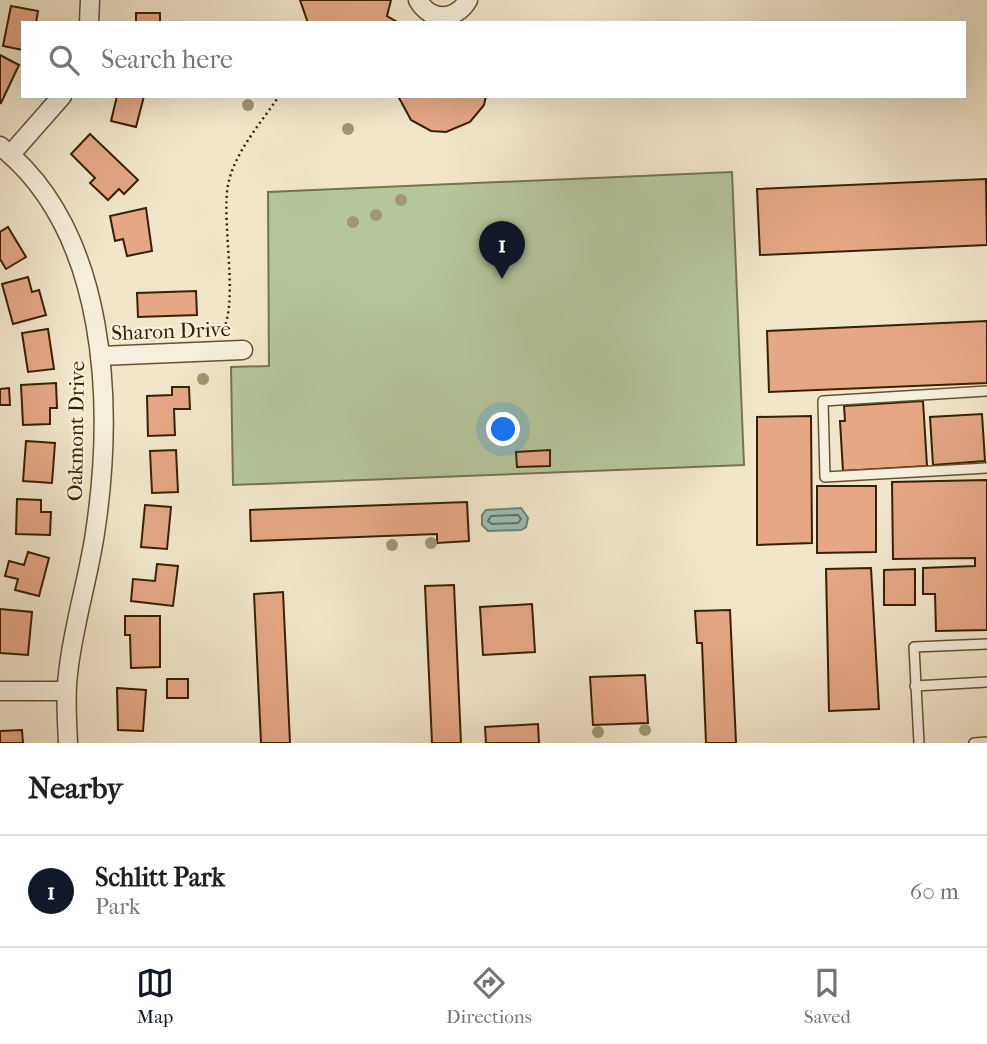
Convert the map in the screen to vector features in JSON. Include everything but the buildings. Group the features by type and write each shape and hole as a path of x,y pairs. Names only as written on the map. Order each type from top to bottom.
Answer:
{"street":[{"path":"89,21 90,0"},
{"path":"418,0 428,12 444,17 461,10 468,0"},
{"path":"5,150 60,98"},
{"name":"Oakmont Drive","path":"5,150 64,227 91,300 100,356 102,478 66,691 68,743"},
{"name":"Sharon Drive","path":"100,356 243,351"},
{"path":"0,691 66,691"}],"lane":[{"path":"987,391 823,401 825,477 987,468"},
{"path":"919,743 914,647 987,644"},
{"path":"915,686 987,682"},
{"path":"974,743 987,742"}],"path":[{"path":"221,334 229,312 226,201 228,183 243,150 278,98"}],"green space":[{"path":"732,172 744,465 233,485 231,367 269,366 268,192"}],"water":[{"path":"521,508 528,518 526,527 521,530 488,531 482,525 482,515 486,510"}],"place":[{"name":"Schlitt Park","path":"502,279"}]}
